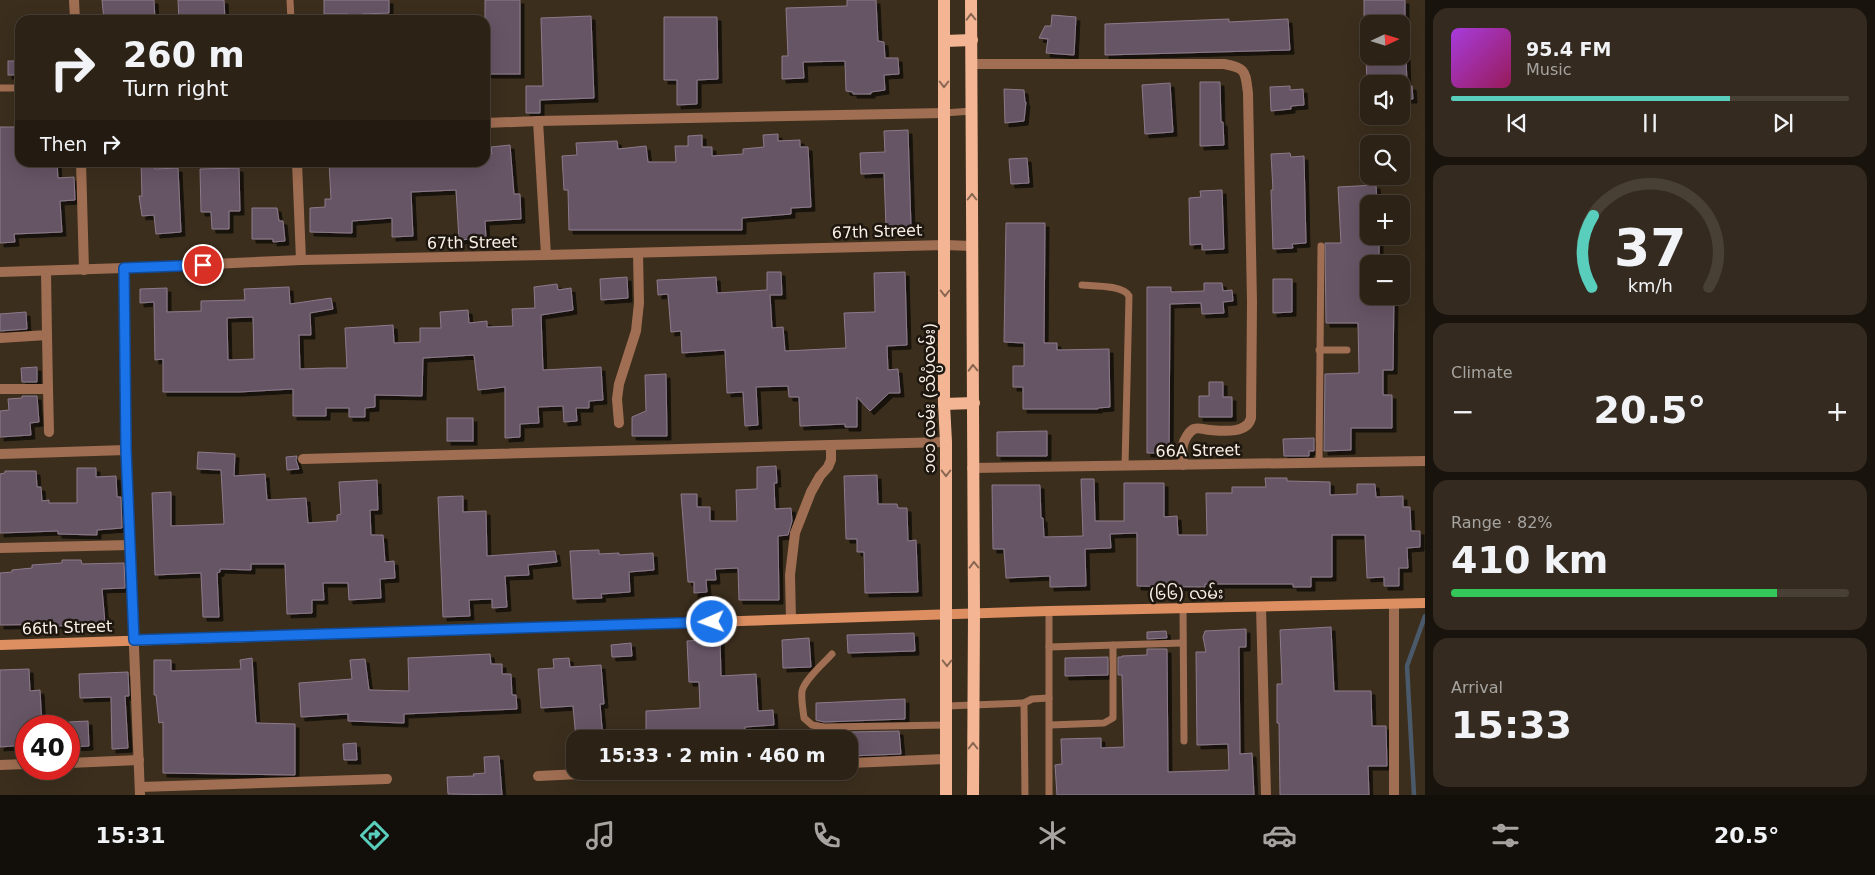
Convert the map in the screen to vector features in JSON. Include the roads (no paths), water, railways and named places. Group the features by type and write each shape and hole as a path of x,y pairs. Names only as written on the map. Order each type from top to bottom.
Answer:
{"main road":[{"name":"၁၀၁ လမ်း (သိပ္ပံလမ်း)","path":"944,0 946,795"},
{"path":"971,0 974,403 972,468 974,614 973,795"},
{"path":"944,40 972,40"},
{"path":"944,404 974,403"}],"street":[{"path":"74,0 75,15"},
{"path":"972,64 1224,64 1238,66 1243,69 1246,75 1248,123 1252,302 1252,418 1248,426 1240,430 1223,431 1198,428 1192,430 1183,445 1183,465"},
{"path":"490,123 538,120 944,113"},
{"path":"538,120 546,256"},
{"path":"81,167 84,270"},
{"path":"297,167 301,260"},
{"name":"67th Street","path":"0,272 301,260 546,256 945,245 972,246"},
{"path":"619,422 617,399 619,384 636,331 639,303 638,253"},
{"path":"124,268 126,450 140,791 387,779"},
{"path":"46,271 49,432"},
{"path":"0,338 47,335"},
{"path":"0,389 48,389"},
{"path":"303,459 946,442"},
{"path":"792,620 790,575 795,533 811,492 831,460 830,445"},
{"path":"0,454 126,450"},
{"name":"66A Street","path":"972,468 1424,461"},
{"path":"0,548 130,545"},
{"name":"(၆၆) လမ်း","path":"792,620 1049,611 1423,603"},
{"path":"1394,604 1394,795"},
{"path":"1261,607 1266,795"},
{"name":"66th Street","path":"0,645 792,620"},
{"path":"858,763 945,759"},
{"path":"80,763 139,760"},
{"path":"0,765 15,764"},
{"path":"538,776 566,775"}],"lane":[{"path":"290,0 291,15"},
{"path":"0,88 15,88"},
{"path":"944,113 972,111"},
{"path":"1319,463 1320,246"},
{"path":"1082,285 1111,287 1125,291 1129,296 1125,466"},
{"path":"1319,350 1347,350"},
{"path":"1183,608 1184,741"},
{"path":"1049,611 1049,795"},
{"path":"1049,648 1183,643"},
{"path":"1050,725 1104,723 1113,718 1113,645"},
{"path":"832,654 807,679 802,690 804,718 812,725 824,727 947,725"},
{"path":"947,706 1024,703 1032,699 1049,698"},
{"path":"1024,703 1025,795"}],"waterway":[{"path":"1414,795 1407,666 1425,616"}]}
